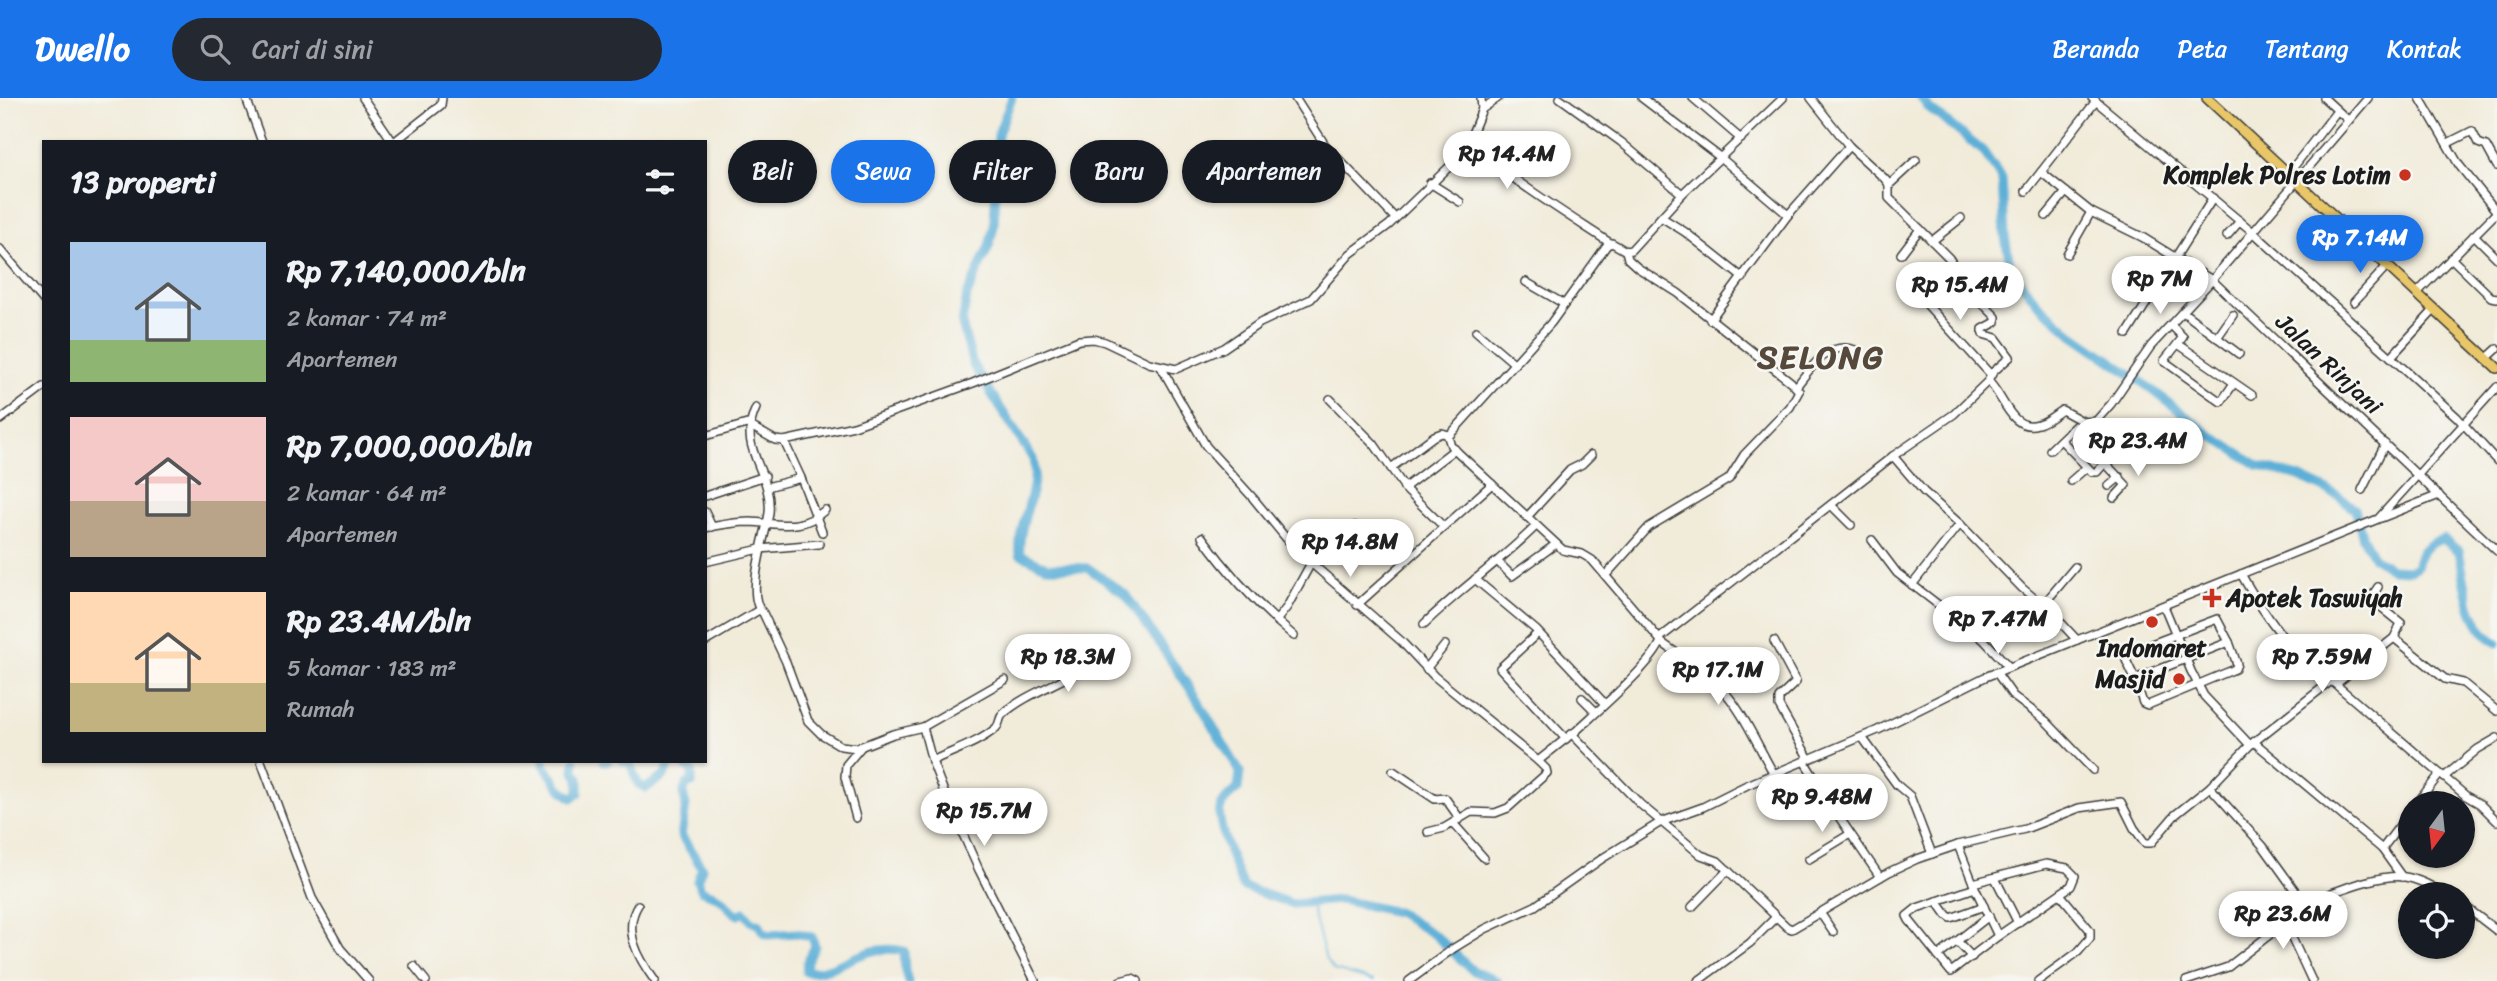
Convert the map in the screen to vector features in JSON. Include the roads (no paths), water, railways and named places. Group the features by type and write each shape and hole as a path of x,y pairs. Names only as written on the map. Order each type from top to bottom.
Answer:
{"main road":[{"path":"2207,98 2497,368"}],"street":[{"path":"246,98 261,140"},
{"path":"363,98 392,140"},
{"path":"396,140 441,105 442,98"},
{"path":"1295,98 1325,145 1395,218"},
{"path":"707,435 750,424 771,438 784,441 850,427 973,383 1068,343 1087,339 1105,342 1161,367 1184,368 1236,341 1259,323 1306,302 1350,254 1395,218 1450,166 1471,136 1482,109 1481,98"},
{"path":"1482,109 1498,98"},
{"path":"1560,98 1621,142 1682,194"},
{"path":"1642,98 1721,158 1788,215"},
{"path":"1693,98 1741,139"},
{"path":"1471,136 1476,148 1505,171 1610,243 1626,251 1631,250 1682,194 1783,98"},
{"path":"1538,761 1605,705 1660,640 1893,456 1954,414 2010,357 1996,338 1983,334 1983,329 1996,322 1996,317 1964,284 1952,261 1889,198 1889,185 1884,177 1849,146 1811,98"},
{"path":"2324,98 2348,120"},
{"path":"1910,286 1990,378 2012,415 2024,425 2039,424 2062,410 2081,421 2096,421 2151,346 2212,280 2368,98"},
{"path":"2416,294 2497,212 2459,165 2420,98"},
{"path":"2026,191 2094,100 2253,232 2464,425 2497,461"},
{"path":"2288,173 2337,111"},
{"path":"2448,143 2472,131 2478,143 2486,146 2497,166"},
{"path":"1710,320 1788,215 1849,146"},
{"path":"2488,152 2497,147"},
{"path":"1889,185 1916,160"},
{"name":"Jalan Rinjani","path":"2041,172 2091,212 2142,237 2212,280 2497,551"},
{"path":"1430,183 1460,202"},
{"path":"2046,216 2066,192"},
{"path":"2127,334 2213,198"},
{"path":"2067,254 2091,212"},
{"path":"1661,217 1688,234 1743,278"},
{"path":"1932,241 1961,218"},
{"path":"2227,236 2240,221"},
{"path":"1901,254 1920,229"},
{"path":"2474,235 2497,258"},
{"path":"1610,243 1515,364 1449,435 1449,443 1556,544 1566,552 1585,555 1606,575 1660,640 1725,693 1752,734 1773,774"},
{"path":"0,249 42,299"},
{"path":"1606,575 1649,527 1729,479 1744,455 1790,407 1799,391 1672,288 1638,268 1628,258 1626,251"},
{"path":"2451,258 2491,297 2497,298"},
{"path":"2354,302 2386,267"},
{"path":"1526,282 1564,304"},
{"path":"2391,357 2434,310"},
{"path":"2183,312 2239,354"},
{"path":"2217,338 2234,315"},
{"path":"2171,325 2182,335 2164,361 2221,402 2234,383"},
{"path":"1476,331 1515,364"},
{"path":"2178,344 2252,395"},
{"path":"1796,387 1810,368 1832,350 1844,347 1858,351"},
{"path":"2486,359 2497,349"},
{"path":"1161,367 1206,446 1283,536 1357,605 1401,641 1426,669 1546,769 1547,773 1508,808 1495,813 1475,811 1440,830 1428,832"},
{"path":"2375,520 2419,476 2497,387"},
{"path":"0,420 42,388"},
{"path":"1330,399 1364,433 1404,488 1444,527"},
{"path":"756,408 750,424 751,449 765,476 769,512 760,549 756,583 759,610 780,648 808,721 831,741 851,748 861,747 893,734 923,727 1005,680"},
{"path":"2050,450 2081,421"},
{"path":"2074,428 2120,477 2126,487 2114,498"},
{"path":"1391,468 1434,436 1442,433 1449,435"},
{"path":"2061,440 2095,473 2105,463"},
{"path":"784,441 822,532"},
{"path":"2362,490 2385,444"},
{"path":"1404,488 1455,449"},
{"path":"1527,517 1570,470 1591,455"},
{"path":"1893,456 1919,487 2077,640"},
{"path":"2071,481 2087,467"},
{"path":"707,495 765,476"},
{"path":"2109,486 2120,477"},
{"path":"767,487 801,478"},
{"path":"1357,605 1492,484"},
{"path":"1409,981 1452,949 1485,929 1535,906 1603,858 1661,822 1703,807 1862,737 1996,672 2439,495"},
{"path":"1831,505 1852,526"},
{"path":"708,528 746,522 795,524 816,518 825,510"},
{"path":"1912,585 1960,524"},
{"path":"1276,621 1287,607 1309,562 1354,526"},
{"path":"1424,624 1536,526"},
{"path":"1202,537 1230,574 1294,636"},
{"path":"1872,540 1894,569 1984,640 2009,667"},
{"path":"707,562 760,549 819,544"},
{"path":"1498,562 1512,576 1556,544"},
{"path":"2043,605 2075,567"},
{"path":"2241,574 2286,640 2325,679 2480,804 2497,821"},
{"path":"1475,579 1538,633 1605,705"},
{"path":"1538,633 1500,668 1640,804 1701,855 1716,859 1787,928 1792,929 1900,866 1958,845 2025,829 2073,809 2118,802 2123,805 2140,837 2145,843 2151,843 2175,815 2210,787 2252,743 2394,638 2401,623 2375,602 2374,593 2378,587"},
{"path":"2164,606 2186,660 2208,702 2252,743 2382,849 2402,877"},
{"path":"707,641 759,610"},
{"path":"2217,619 2229,642 2236,668 2146,705 2142,702 2126,660 2128,653 2175,634 2217,619"},
{"path":"2394,638 2446,680 2463,683 2497,711"},
{"path":"1774,641 1797,682 1779,698 1779,706 1850,834 1880,877"},
{"path":"2135,679 2229,642"},
{"path":"1426,669 1445,645"},
{"path":"932,761 986,734 998,726 1003,714 1032,695 1080,670"},
{"path":"1996,672 2013,696 2046,721 2093,770"},
{"path":"1582,698 1596,712"},
{"path":"923,727 932,761 979,870 1035,981"},
{"path":"1862,737 1897,785 1910,796 1932,853"},
{"path":"2428,791 2442,775 2497,737"},
{"path":"856,818 845,777 846,765 861,747"},
{"path":"262,763 312,898 340,948 369,981"},
{"path":"1393,771 1435,799 1446,798 1457,821 1484,858"},
{"path":"2210,787 2258,839 2304,903"},
{"path":"2382,849 2398,828"},
{"path":"1809,859 1850,834"},
{"path":"1958,845 1998,936"},
{"path":"2040,865 2057,865 2070,870 2075,876 2074,884 1951,972 1907,917 1917,908 1974,885 2040,865"},
{"path":"1692,907 1728,870"},
{"path":"2186,981 2228,967 2286,922 2304,903 2369,883 2402,877 2418,882"},
{"path":"1995,878 2018,923"},
{"path":"2038,981 2078,952 2090,938 2090,930 2060,894"},
{"path":"1937,901 1951,918 1984,906"},
{"path":"638,905 632,914 630,936 655,981"},
{"path":"1821,914 1833,932"},
{"path":"2475,914 2497,931"},
{"path":"1938,956 1989,916"},
{"path":"1698,981 1750,943 1776,917"},
{"path":"2286,922 2287,930 2312,981"},
{"path":"1957,941 1972,957"},
{"path":"414,966 426,981"},
{"path":"1121,981 1132,978 1138,981"}],"waterway":[{"path":"1012,98 998,134 994,226 989,246 967,295 962,324 973,365 1033,459 1034,484 1022,530 1020,554 1047,567 1088,568 1126,595 1197,699 1240,772 1238,789 1223,803 1220,817 1243,887 1293,904 1341,900 1397,912 1436,936 1472,970 1497,981"},
{"path":"1921,98 1928,107 1983,151 2002,179 2005,237 2011,269 2037,303 2072,334 2146,385 2209,434 2259,466 2299,477 2337,495 2355,509 2363,538 2374,558 2391,569 2410,570 2416,567 2425,548 2443,539 2459,551 2469,602 2479,626 2497,643"},
{"path":"544,763 560,788 572,798 579,793 575,763"},
{"path":"630,763 638,784 646,788 664,776 670,763"},
{"path":"682,763 692,770 692,783 687,784 683,793 686,805 681,835 702,868 697,881 702,891 719,898 738,915 744,912 768,935 797,933 812,937 815,946 807,962 806,972 830,968 864,954 890,949 904,951 908,981"},
{"path":"1310,901 1326,960 1334,970 1374,981"}],"place":[{"name":"Komplek Polres Lotim","path":"2405,175"},
{"name":"Apotek Taswiyah","path":"2212,598"},
{"name":"Indomaret","path":"2152,622"},
{"name":"Masjid","path":"2179,679"}],"district":[{"name":"SELONG","path":"1821,357"}]}
